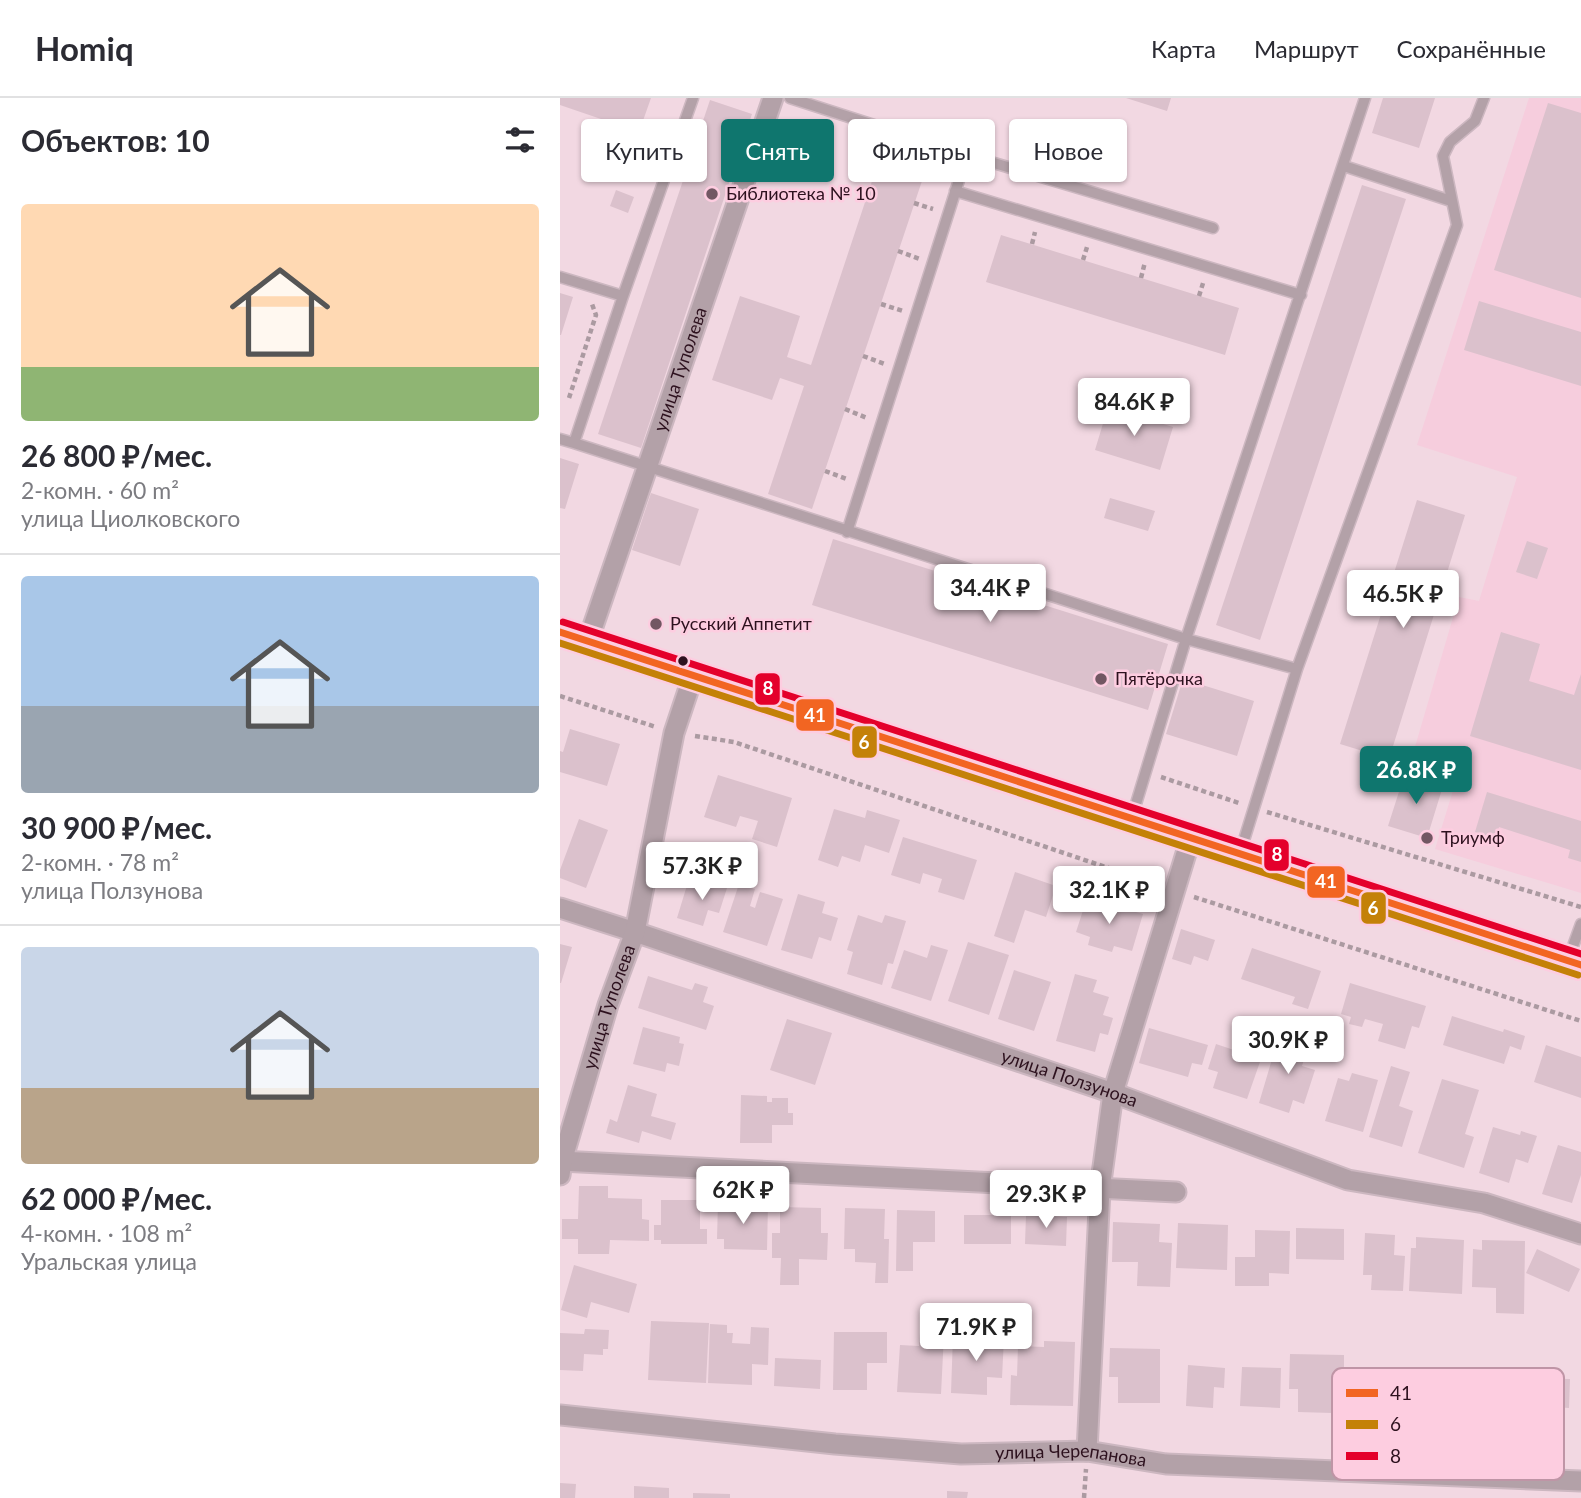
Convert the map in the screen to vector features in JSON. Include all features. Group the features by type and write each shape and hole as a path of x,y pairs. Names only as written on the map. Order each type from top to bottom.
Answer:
{"street":[{"name":"улица Туполева","path":"588,641 773,98"},
{"path":"560,632 1574,963"},
{"name":"улица Туполева","path":"561,1165 608,1005 635,932 674,733 693,676"},
{"path":"1087,1451 1100,1189 1113,1093 1191,837"},
{"name":"улица Ползунова","path":"560,908 1113,1093 1348,1180 1484,1203 1581,1234"},
{"path":"561,1165 1176,1192"},
{"name":"улица Черепанова","path":"560,1415 835,1444 961,1454 1087,1451 1166,1464 1332,1471"},
{"name":"улица Черепанова","path":"1557,1480 1581,1481"}],"lane":[{"path":"573,443 693,98"},
{"path":"790,98 855,119"},
{"path":"1132,818 1186,639 1365,98"},
{"path":"1240,853 1297,669 1457,225 1443,156 1450,142 1475,121 1484,98"},
{"path":"995,163 1213,228"},
{"path":"1344,166 1451,201"},
{"path":"847,532 959,182"},
{"path":"956,191 1301,295"},
{"path":"560,276 623,296"},
{"path":"560,439 1186,639 1297,669"},
{"path":"1574,963 1581,924"}],"path":[{"path":"568,401 596,316 589,298"},
{"path":"863,356 899,369"},
{"path":"845,410 881,423"},
{"path":"825,471 862,485"},
{"path":"560,696 674,733 734,742 1175,891 1581,1021"},
{"path":"1146,772 1253,808 1581,907"}],"shaded area":[{"path":"1529,98 1581,98 1581,893 1435,849 1459,771 1412,757 1459,597 1479,601 1517,477 1417,445"}],"building":[{"path":"560,98 651,98 644,119 601,119 560,105"},
{"path":"1126,98 1171,98 1167,111"},
{"path":"1383,98 1435,98 1419,148 1372,133"},
{"path":"710,100 752,114 750,119 721,119 721,182 729,182 641,448 598,434 683,182 707,182 707,119 704,119"},
{"path":"1548,103 1581,113 1581,298 1494,270"},
{"path":"872,182 922,182 812,509 768,494 804,386 780,378 772,400 712,380 740,296 800,316 787,357 811,365"},
{"path":"1362,185 1406,199 1260,640 1216,625"},
{"path":"616,190 634,197 628,213 610,206"},
{"path":"1001,235 1239,308 1225,355 986,282"},
{"path":"560,293 573,297 561,335 560,335"},
{"path":"1479,301 1581,332 1581,386 1464,350"},
{"path":"1108,407 1173,427 1160,470 1095,450"},
{"path":"560,458 579,464 565,509 560,508"},
{"path":"651,493 699,509 680,566 632,550"},
{"path":"1110,498 1155,511 1148,531 1104,518"},
{"path":"1417,500 1465,515 1389,759 1340,744"},
{"path":"833,539 1168,644 1148,710 812,605"},
{"path":"1527,541 1548,548 1537,579 1516,572"},
{"path":"1501,632 1540,644 1529,681 1574,695 1581,674 1581,770 1470,736"},
{"path":"1183,679 1254,701 1237,756 1166,734"},
{"path":"570,729 620,744 607,786 560,772 560,751 563,752"},
{"path":"1405,773 1443,786 1427,838 1388,826"},
{"path":"718,775 792,798 777,847 752,839 758,821 740,816 736,827 704,817"},
{"path":"1487,792 1581,821 1581,862 1568,858 1570,850 1499,827 1496,839 1475,832"},
{"path":"834,809 865,818 867,810 900,820 889,853 865,845 860,862 842,856 838,867 818,860"},
{"path":"579,819 608,830 586,888 560,878 560,870"},
{"path":"903,837 977,860 964,900 938,892 942,879 923,873 920,884 891,875"},
{"path":"1015,872 1056,886 1046,917 1025,910 1014,943 994,936"},
{"path":"711,879 728,885 719,913 708,910 703,926 677,918 688,882 708,888"},
{"path":"739,884 755,889 750,906 755,908 760,892 783,899 767,946 723,932"},
{"path":"798,894 825,902 822,913 838,918 831,941 819,937 812,959 781,950"},
{"path":"1087,898 1143,914 1132,951 1114,946 1112,952 1088,945 1090,937 1076,932"},
{"path":"858,915 882,923 885,915 906,921 893,964 888,963 882,985 847,974 853,952 847,950"},
{"path":"1181,929 1215,940 1208,961 1194,956 1191,965 1172,959"},
{"path":"968,942 1009,955 989,1015 948,1001"},
{"path":"560,944 572,947 561,983 560,983"},
{"path":"931,945 948,950 931,1001 891,988 904,950 927,958"},
{"path":"1252,948 1321,971 1308,1009 1292,1004 1295,997 1241,979"},
{"path":"1014,970 1051,982 1034,1031 998,1019"},
{"path":"1075,974 1097,980 1093,992 1109,997 1103,1015 1113,1018 1108,1035 1100,1033 1095,1052 1056,1041"},
{"path":"648,976 692,990 695,983 708,987 703,1002 714,1006 706,1030 638,1008"},
{"path":"1350,983 1426,1006 1419,1028 1412,1026 1405,1049 1378,1041 1383,1024 1365,1019 1362,1027 1349,1024 1351,1017 1341,1014"},
{"path":"1452,1016 1525,1036 1521,1050 1510,1046 1504,1064 1443,1045"},
{"path":"787,1019 832,1033 815,1085 770,1070"},
{"path":"643,1027 680,1037 679,1043 684,1044 679,1066 667,1063 665,1072 633,1064"},
{"path":"1149,1028 1208,1045 1202,1065 1192,1063 1188,1077 1139,1063"},
{"path":"1296,1031 1311,1036 1302,1066 1315,1070 1304,1104 1293,1100 1289,1113 1259,1103 1275,1049 1289,1054"},
{"path":"1216,1044 1261,1059 1247,1099 1213,1088 1218,1072 1208,1069"},
{"path":"1546,1045 1581,1057 1581,1098 1534,1082"},
{"path":"1391,1066 1410,1072 1399,1106 1413,1111 1402,1147 1369,1137"},
{"path":"1352,1073 1378,1080 1363,1132 1325,1121 1338,1078 1349,1081"},
{"path":"1442,1079 1479,1090 1465,1134 1474,1137 1464,1168 1418,1153"},
{"path":"628,1085 657,1094 651,1116 676,1123 671,1140 642,1131 639,1143 606,1133 610,1119 617,1122"},
{"path":"741,1095 767,1096 767,1102 772,1102 772,1098 788,1098 788,1113 793,1113 793,1125 772,1125 772,1143 740,1143"},
{"path":"1493,1127 1520,1135 1521,1131 1537,1136 1528,1163 1516,1159 1509,1183 1479,1173"},
{"path":"1558,1145 1581,1152 1581,1175 1572,1203 1542,1194"},
{"path":"579,1186 608,1186 608,1198 642,1199 642,1219 649,1220 649,1241 610,1240 609,1254 578,1254 578,1239 562,1239 562,1219 578,1219"},
{"path":"661,1200 700,1200 700,1229 707,1229 707,1244 661,1244 661,1240 654,1240 654,1225 661,1225"},
{"path":"718,1202 768,1204 767,1250 724,1249 724,1239 717,1239"},
{"path":"780,1207 821,1208 821,1233 828,1233 827,1260 799,1259 799,1285 780,1285 781,1258 772,1258 772,1233 780,1233"},
{"path":"845,1208 885,1209 884,1239 889,1239 888,1283 875,1283 876,1263 855,1262 855,1249 844,1249"},
{"path":"897,1210 935,1211 935,1242 913,1242 913,1271 896,1271"},
{"path":"964,1215 1011,1215 1011,1244 964,1244"},
{"path":"1026,1215 1067,1217 1066,1246 1025,1244"},
{"path":"1113,1222 1160,1224 1159,1242 1172,1243 1170,1287 1137,1286 1138,1262 1112,1262"},
{"path":"1178,1223 1228,1225 1227,1270 1176,1268"},
{"path":"1296,1228 1344,1229 1344,1260 1296,1259"},
{"path":"1255,1230 1290,1231 1289,1274 1269,1273 1269,1286 1235,1286 1235,1257 1255,1257"},
{"path":"1365,1233 1395,1235 1394,1255 1405,1256 1403,1291 1371,1290 1372,1275 1363,1275"},
{"path":"1416,1237 1464,1240 1462,1294 1409,1291 1411,1248 1416,1248"},
{"path":"1482,1240 1525,1241 1524,1314 1496,1313 1496,1288 1472,1287 1473,1249 1482,1250"},
{"path":"1537,1249 1580,1269 1569,1292 1526,1273"},
{"path":"574,1265 637,1284 629,1313 591,1302 587,1318 561,1310"},
{"path":"651,1321 709,1323 706,1383 648,1380"},
{"path":"710,1324 727,1325 727,1333 733,1333 732,1343 750,1344 751,1327 769,1328 768,1365 752,1364 752,1385 708,1383"},
{"path":"585,1329 609,1330 608,1349 603,1349 603,1355 584,1354 583,1371 560,1370 560,1333 584,1334"},
{"path":"834,1332 887,1332 887,1363 867,1363 867,1390 833,1390"},
{"path":"920,1333 944,1334 941,1394 897,1392 900,1345 919,1346"},
{"path":"953,1335 1004,1337 1002,1378 987,1377 987,1395 951,1393"},
{"path":"1044,1341 1075,1342 1073,1406 1010,1405 1011,1375 1017,1376 1018,1346 1044,1347"},
{"path":"1110,1348 1160,1349 1160,1403 1118,1403 1118,1377 1109,1377"},
{"path":"1290,1354 1344,1355 1344,1368 1332,1368 1332,1413 1298,1412 1298,1389 1289,1389"},
{"path":"775,1358 821,1360 820,1389 774,1386"},
{"path":"1188,1365 1225,1368 1224,1388 1214,1387 1213,1408 1186,1406"},
{"path":"1242,1367 1281,1368 1280,1408 1240,1406"},
{"path":"1564,1379 1570,1379 1569,1408 1564,1408"},
{"path":"560,1483 576,1484 575,1498 560,1498"},
{"path":"634,1486 669,1488 669,1498 634,1498"},
{"path":"947,1491 968,1492 967,1498 947,1498"},
{"path":"693,1493 730,1494 730,1498 693,1498"}],"transit line":[{"name":"8","path":"563,622 1581,954"},
{"name":"41","path":"560,632 1581,965"},
{"name":"6","path":"560,643 1578,975"}],"place":[{"name":"Библиотека № 10","path":"712,194"},
{"name":"Русский Аппетит","path":"656,624"},
{"name":"Пятёрочка","path":"1101,679"},
{"name":"Триумф","path":"1427,838"}]}
